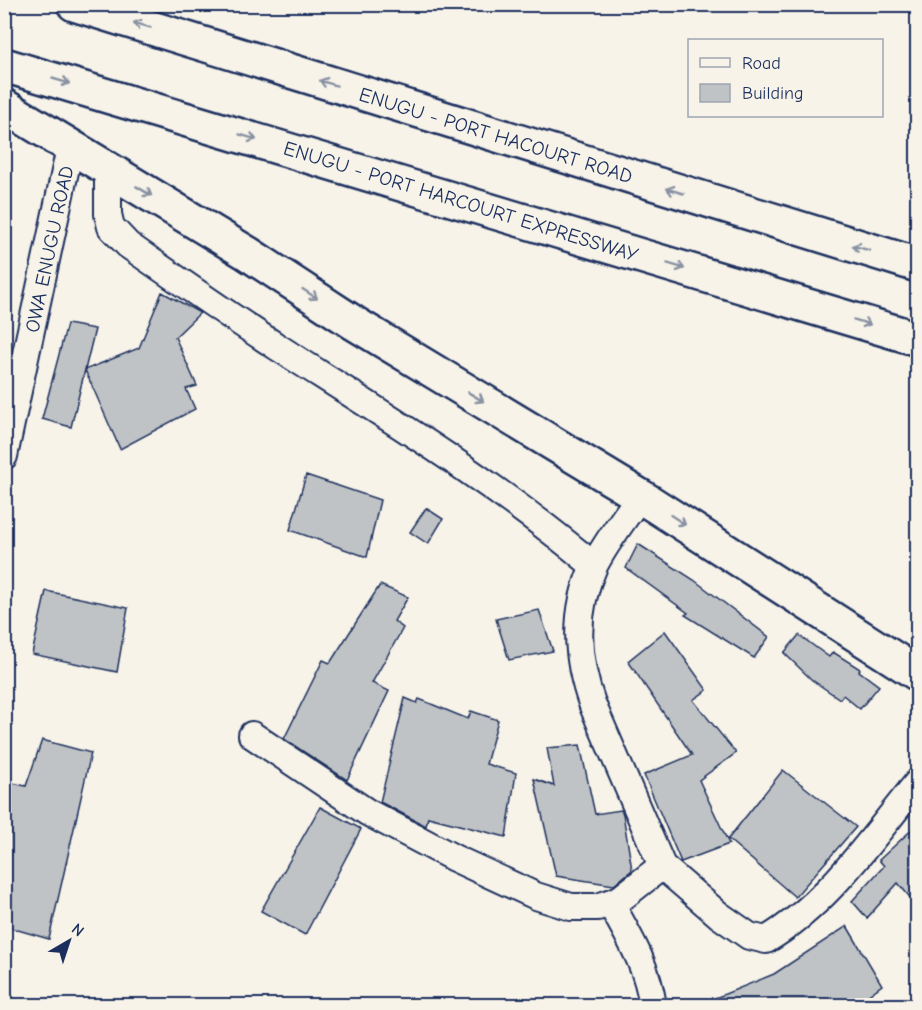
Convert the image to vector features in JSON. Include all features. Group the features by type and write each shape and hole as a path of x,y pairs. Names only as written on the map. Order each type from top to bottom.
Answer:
{"highway":[{"name":"ENUGU - PORT HACOURT ROAD","path":"74,4 918,264"},
{"name":"ENUGU - PORT HARCOURT EXPRESSWAY","path":"4,65 918,339"},
{"path":"4,106 247,253 354,323 640,496 918,674"}],"street":[{"path":"4,122 70,148"},
{"name":"OWA ENUGU ROAD","path":"4,456 70,148"},
{"path":"108,169 108,214 111,227 128,246 278,347 407,428 506,496 594,566"},
{"path":"640,496 594,566 578,629 584,681 662,867 719,915 749,936 766,939 786,928 825,893 918,782"},
{"path":"252,735 367,812 507,884 571,907 598,907 610,904 662,867"},
{"path":"610,904 642,959 650,979 653,1005"}],"building":[{"path":"162,292 200,313 175,337 197,386 186,389 195,409 120,449 85,370 139,348"},
{"path":"67,324 95,329 71,427 42,419"},
{"path":"306,475 380,500 367,557 290,530"},
{"path":"426,508 443,519 428,544 410,532"},
{"path":"638,544 694,580 769,637 754,658 685,615 688,613 626,568"},
{"path":"380,585 408,597 394,621 403,628 372,683 389,691 347,780 284,739 323,660 330,663"},
{"path":"46,591 128,608 117,672 32,654"},
{"path":"539,610 553,651 509,660 496,619"},
{"path":"665,631 707,690 693,700 736,753 699,780 729,844 681,862 644,775 692,755 628,661"},
{"path":"799,635 829,657 833,652 860,669 859,671 879,686 860,709 843,695 840,699 812,680 784,653"},
{"path":"405,698 417,703 419,699 468,719 471,711 498,720 486,764 516,773 506,837 428,817 426,826 380,802"},
{"path":"42,740 91,753 49,939 4,926 4,781 26,786"},
{"path":"580,745 595,814 621,810 623,814 632,870 614,885 556,876 534,779 554,786 547,748"},
{"path":"783,770 856,827 795,897 728,839"},
{"path":"320,807 361,829 305,935 261,911"},
{"path":"918,824 918,907 898,883 867,918 852,901 884,866 879,860"},
{"path":"847,926 882,985 855,1005 698,1005 774,974"}]}
